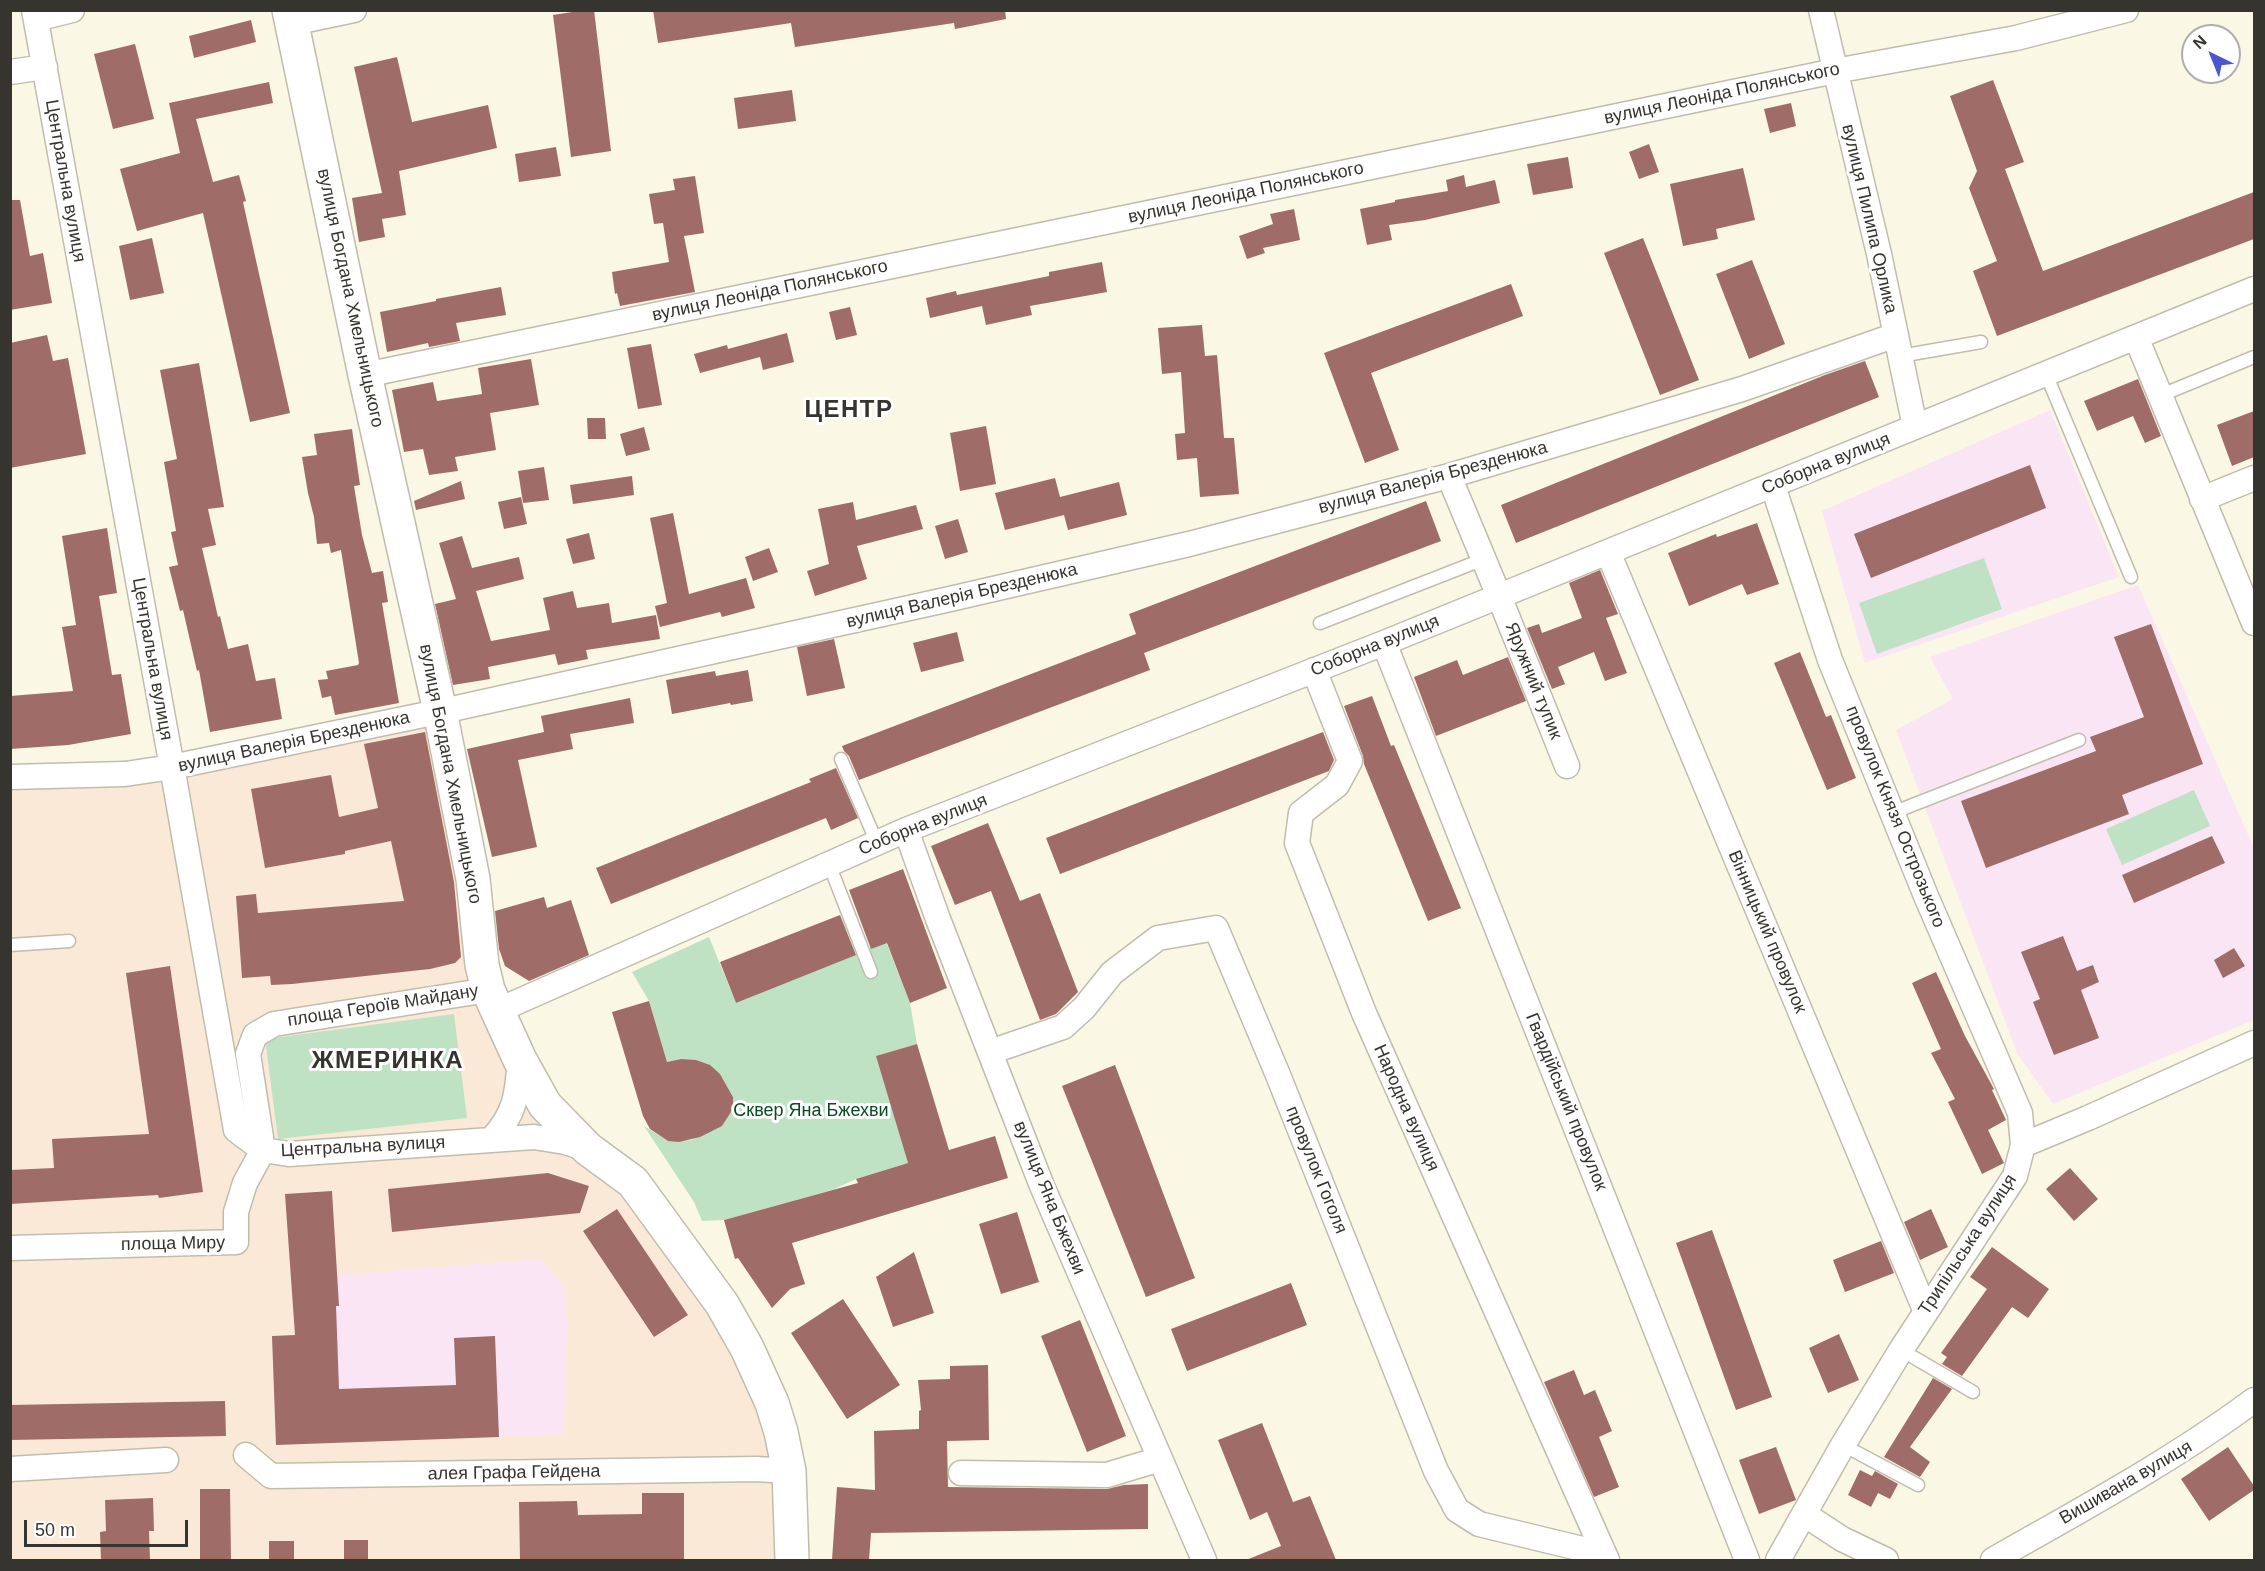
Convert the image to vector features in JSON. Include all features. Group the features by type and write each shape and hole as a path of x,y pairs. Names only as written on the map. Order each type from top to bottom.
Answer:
{"street":[{"path":"35,15 72,10"},
{"path":"291,17 354,10"},
{"name":"вулиця Пилипа Орлика","path":"1821,10 1879,254 1915,427"},
{"name":"вулиця Леоніда Полянського","path":"365,375 1835,71 2016,38 2126,10"},
{"name":"Центральна вулиця","path":"35,15 236,1130 263,1150 289,1154 534,1137 566,1142 588,1149"},
{"name":"вулиця Богдана Хмельницького","path":"291,17 365,375 440,711 473,879 482,965 494,1000 520,1059 545,1105 588,1149 633,1182 722,1305 747,1348 772,1403 781,1432 789,1471 792,1560"},
{"path":"10,72 45,68"},
{"name":"Соборна вулиця","path":"494,1000 829,864 906,830 1384,643 2254,289"},
{"path":"2136,337 2254,623"},
{"name":"вулиця Валерія Брезденюка","path":"10,777 125,774 172,767 440,711 950,599 1189,544 1449,476 1742,389 1898,346"},
{"name":"Яружний тупик","path":"1449,476 1566,766"},
{"path":"2202,499 2254,478"},
{"name":"провулок Князя Острозького","path":"1773,486 1830,660 1892,813 2020,1113 2023,1145"},
{"name":"Вінницький провулок","path":"1608,552 1926,1312"},
{"name":"Гвардійський провулок","path":"1384,643 1747,1560"},
{"name":"Народна вулиця","path":"1314,670 1350,761 1337,785 1301,813 1297,843 1364,1013 1605,1557"},
{"name":"вулиця Яна Бжехви","path":"906,830 938,919 1042,1186 1204,1560"},
{"name":"провулок Гоголя","path":"990,1052 1063,1027 1084,1008 1112,973 1158,938 1216,928 1291,1107 1436,1471 1457,1510 1479,1524 1605,1557"},
{"name":"площа Героїв Майдану","path":"263,1150 248,1054 255,1035 274,1024 494,1000"},
{"path":"2023,1145 2254,1043"},
{"path":"492,1139 505,1125 516,1095 520,1059"},
{"name":"Трипільська вулиця","path":"1778,1560 1843,1445 1901,1350 2015,1176 2023,1145"},
{"name":"площа Миру","path":"10,1248 236,1242 236,1212 245,1183 263,1150"},
{"name":"Вишивана вулиця","path":"1993,1560 2173,1457 2206,1436 2254,1400"},
{"name":"алея Графа Гейдена","path":"246,1455 271,1476 756,1469 789,1471"},
{"path":"961,1473 1107,1474 1160,1459"},
{"path":"10,1469 166,1460"},
{"path":"1804,1514 1842,1539 1886,1560"}],"lane":[{"path":"1898,346 1981,342"},
{"path":"2159,396 2254,357"},
{"path":"2046,374 2131,577"},
{"path":"1320,623 1484,559"},
{"path":"1892,813 2079,740"},
{"path":"841,759 877,843"},
{"path":"829,864 871,972"},
{"path":"10,945 69,941"},
{"path":"1901,1350 1973,1392"},
{"path":"1843,1445 1918,1485"}],"shaded area":[{"path":"2050,410 2119,577 1865,663 1822,511"},
{"path":"2138,585 2254,848 2254,1020 2053,1104 2017,1053 1896,730 1953,699 1930,657"},
{"path":"440,711 482,965 588,1149 747,1348 792,1560 11,1560 10,777 125,774"},
{"path":"542,1259 564,1288 567,1324 564,1434 276,1445 272,1336 295,1335 293,1310 339,1306 337,1275"}],"green space":[{"path":"1984,558 2002,609 1877,654 1859,603"},
{"path":"2194,790 2210,826 2122,865 2106,829"},
{"name":"Сквер Яна Бжехви","path":"709,937 736,1003 886,942 910,1003 917,1044 877,1056 908,1163 856,1179 832,1190 724,1220 702,1221 694,1202 644,1126 668,1141 691,1140 722,1126 733,1109 733,1097 720,1074 681,1059 667,1062 649,1001 632,972"},
{"path":"454,1014 467,1118 278,1139 265,1039"}],"building":[{"path":"594,10 611,151 571,157 553,15"},
{"path":"653,10 1005,10 1006,19 955,29 954,23 795,47 791,23 658,43"},
{"path":"251,20 256,42 194,58 189,36"},
{"path":"135,44 154,119 113,129 94,54"},
{"path":"397,57 412,122 488,105 497,148 399,171 406,215 382,219 385,237 359,242 352,198 382,193 354,67"},
{"path":"1993,80 2024,162 2005,169 2043,271 2254,192 2254,239 1997,336 1973,271 1997,261 1969,188 1977,171 1950,96"},
{"path":"269,82 273,103 196,119 213,182 239,175 290,413 250,422 203,213 137,231 120,169 180,153 169,103"},
{"path":"792,90 796,121 738,129 734,98"},
{"path":"1791,103 1796,126 1770,133 1764,109"},
{"path":"1649,144 1659,172 1639,179 1629,152"},
{"path":"556,147 561,176 519,182 515,154"},
{"path":"1568,157 1573,188 1533,195 1527,164"},
{"path":"1743,168 1755,220 1716,229 1718,239 1683,246 1670,184"},
{"path":"1464,175 1466,187 1495,180 1500,203 1425,220 1389,225 1392,240 1367,245 1360,209 1395,202 1395,200 1448,191 1446,180"},
{"path":"695,176 704,233 684,236 695,292 620,306 617,293 615,294 612,272 669,262 663,223 654,224 649,194 675,190 673,179"},
{"path":"10,200 20,200 30,256 43,253 52,303 10,310"},
{"path":"1294,209 1300,240 1263,248 1265,253 1247,259 1239,236 1273,224 1270,214"},
{"path":"152,238 164,293 130,300 119,246"},
{"path":"1643,238 1699,380 1660,395 1604,253"},
{"path":"1752,260 1785,344 1749,359 1716,274"},
{"path":"1102,262 1107,292 1030,306 1032,315 986,325 982,306 930,318 926,298 956,291 957,295 1049,276 1049,272"},
{"path":"1511,284 1523,316 1371,373 1399,450 1365,463 1324,353"},
{"path":"501,287 506,315 456,323 460,341 429,347 428,343 387,352 380,312"},
{"path":"850,307 857,335 836,340 829,312"},
{"path":"1202,325 1205,356 1217,355 1224,438 1234,438 1239,494 1200,497 1197,458 1177,460 1175,434 1185,433 1181,372 1162,374 1158,328"},
{"path":"787,333 794,362 763,370 760,357 700,373 694,354 727,345 728,349"},
{"path":"47,335 53,361 68,358 86,454 10,468 10,343"},
{"path":"651,344 662,405 638,409 627,348"},
{"path":"531,359 539,405 490,413 496,450 455,457 458,471 429,475 423,449 404,452 392,390 433,382 437,401 482,394 478,368"},
{"path":"1865,361 1879,397 1516,543 1501,505"},
{"path":"199,363 224,507 208,509 216,545 202,548 218,617 220,616 228,649 248,644 256,681 275,678 282,719 210,732 199,670 197,671 183,610 180,611 169,567 178,565 171,532 176,531 164,462 177,459 160,370"},
{"path":"2138,379 2161,436 2145,443 2133,416 2097,431 2084,401"},
{"path":"2254,411 2254,457 2232,466 2217,425"},
{"path":"587,418 605,418 606,439 588,439"},
{"path":"986,426 996,484 960,491 950,433"},
{"path":"644,427 650,450 626,456 620,434"},
{"path":"352,429 360,485 354,486 362,535 372,573 383,571 388,602 382,603 399,703 335,715 331,696 322,698 318,680 328,679 326,671 359,663 341,550 331,553 329,543 317,544 302,457 317,455 314,434"},
{"path":"2030,465 2046,508 1871,578 1854,534"},
{"path":"544,467 549,500 523,503 518,471"},
{"path":"632,476 634,495 573,504 570,485"},
{"path":"1055,478 1060,497 1119,482 1127,515 1068,530 1064,515 1005,530 995,493"},
{"path":"461,481 465,499 416,510 414,501"},
{"path":"521,497 527,524 504,529 498,502"},
{"path":"1426,501 1441,541 1144,653 1150,670 859,780 849,756 844,751 842,746 1136,634 1129,614"},
{"path":"853,502 856,520 916,505 923,529 857,546 867,579 815,596 807,571 829,564 818,509"},
{"path":"673,513 689,594 746,578 755,608 722,617 720,612 660,627 655,606 667,603 650,518"},
{"path":"958,519 968,552 945,559 935,526"},
{"path":"1757,523 1779,584 1747,595 1742,584 1689,606 1668,553 1716,534 1717,537"},
{"path":"107,528 117,593 99,596 112,675 121,674 131,734 68,745 10,749 10,696 73,691 62,627 76,625 62,536"},
{"path":"589,533 595,559 573,564 566,539"},
{"path":"462,536 472,568 519,557 524,579 476,591 491,641 550,630 543,598 573,591 577,608 609,603 612,623 656,615 660,639 586,650 588,659 558,665 555,654 488,667 490,679 453,685 435,604 456,599 439,543"},
{"path":"769,548 778,572 753,581 745,557"},
{"path":"1600,570 1618,614 1606,618 1627,673 1605,681 1594,652 1558,667 1565,684 1552,689 1527,628 1539,624 1542,633 1582,618 1569,583"},
{"path":"2151,624 2203,764 2122,795 2129,814 1986,868 1961,801 2096,751 2090,737 2144,717 2114,637"},
{"path":"957,632 964,661 921,672 913,643"},
{"path":"834,639 845,688 807,696 797,647"},
{"path":"1800,652 1826,717 1831,715 1856,778 1827,790 1774,663"},
{"path":"1508,657 1526,701 1436,736 1414,677 1457,660 1463,675"},
{"path":"748,670 753,701 672,714 666,680 715,671 716,676"},
{"path":"1372,696 1391,746 1394,745 1461,908 1428,921 1364,764 1344,706"},
{"path":"630,698 634,723 570,734 573,749 518,760 537,847 492,857 467,749 544,732 541,716"},
{"path":"425,732 454,882 461,957 455,963 430,969 292,984 271,985 270,976 242,978 236,896 256,894 258,913 404,901 391,841 345,851 345,854 265,868 251,789 331,775 339,817 378,808 364,744"},
{"path":"1323,732 1334,760 1329,771 1060,874 1046,838"},
{"path":"836,768 858,818 831,830 826,818 611,904 596,868 811,782 809,779"},
{"path":"988,823 1020,901 1040,893 1078,992 1056,1014 1040,1020 991,891 955,905 931,846"},
{"path":"2212,836 2225,863 2134,903 2122,875"},
{"path":"903,869 947,988 910,1003 887,943 871,949 849,890"},
{"path":"544,897 547,908 571,900 589,955 529,981 505,966 499,949 495,911"},
{"path":"840,915 856,955 736,1003 720,962"},
{"path":"2063,936 2077,971 2093,965 2099,982 2081,990 2099,1038 2054,1055 2033,1002 2040,999 2021,952"},
{"path":"2234,948 2245,966 2223,978 2214,960"},
{"path":"170,966 203,1192 159,1198 158,1195 10,1204 10,1170 54,1168 52,1139 149,1134 126,973"},
{"path":"1936,972 1965,1036 1994,1089 1992,1090 2006,1120 1988,1130 2004,1163 1982,1174 1948,1102 1955,1099 1931,1053 1941,1049 1912,983"},
{"path":"649,1001 667,1062 681,1059 696,1060 710,1065 720,1074 733,1097 733,1109 722,1126 700,1137 679,1142 668,1141 650,1129 643,1116 612,1012"},
{"path":"917,1044 949,1150 995,1136 1008,1178 792,1243 805,1284 790,1289 772,1308 738,1258 735,1259 724,1220 858,1183 856,1179 908,1163 876,1056"},
{"path":"1115,1065 1195,1278 1146,1297 1062,1086"},
{"path":"2070,1168 2098,1199 2074,1221 2046,1189"},
{"path":"548,1173 589,1186 580,1213 392,1232 388,1189"},
{"path":"332,1191 339,1306 336,1306 339,1389 456,1385 454,1338 495,1336 499,1437 276,1445 272,1336 295,1335 285,1194"},
{"path":"617,1209 688,1315 654,1337 583,1231"},
{"path":"1931,1209 1948,1247 1920,1260 1904,1222"},
{"path":"1017,1212 1039,1282 1001,1294 979,1224"},
{"path":"1712,1230 1772,1397 1736,1410 1676,1243"},
{"path":"1881,1241 1894,1273 1845,1292 1833,1260"},
{"path":"1992,1247 2049,1289 2028,1318 2012,1307 1962,1376 1942,1364 1947,1357 1941,1353 1987,1289 1970,1277"},
{"path":"914,1252 934,1313 893,1327 876,1277"},
{"path":"1291,1283 1307,1325 1187,1371 1171,1329"},
{"path":"843,1299 900,1385 847,1419 791,1333"},
{"path":"1080,1320 1126,1436 1087,1452 1041,1336"},
{"path":"1839,1334 1859,1380 1828,1393 1809,1348"},
{"path":"988,1365 989,1440 947,1441 948,1487 1107,1489 1124,1485 1148,1484 1148,1529 871,1533 869,1560 832,1560 837,1487 875,1490 874,1431 919,1429 919,1411 921,1410 918,1380 950,1379 950,1366"},
{"path":"1574,1370 1584,1395 1595,1390 1612,1431 1599,1437 1619,1487 1594,1497 1544,1382"},
{"path":"1933,1378 1952,1389 1910,1447 1930,1462 1920,1477 1884,1457"},
{"path":"225,1401 226,1436 10,1440 10,1405"},
{"path":"1262,1423 1293,1502 1310,1496 1336,1560 1246,1560 1281,1546 1267,1512 1250,1520 1218,1440"},
{"path":"1776,1447 1796,1500 1759,1514 1739,1460"},
{"path":"2228,1447 2254,1486 2254,1490 2209,1521 2181,1479"},
{"path":"1860,1470 1872,1476 1875,1471 1898,1484 1890,1499 1878,1493 1871,1507 1848,1495"},
{"path":"200,1489 230,1489 231,1560 200,1560"},
{"path":"642,1493 684,1493 684,1560 520,1560 519,1502 577,1501 578,1515 642,1514"},
{"path":"153,1498 154,1531 149,1531 150,1560 101,1560 100,1532 106,1531 105,1500"},
{"path":"344,1540 368,1540 368,1560 344,1560"},
{"path":"269,1541 294,1541 294,1560 269,1560"}],"district":[{"name":"ЦЕНТР","path":"849,410"},
{"name":"ЖМЕРИНКА","path":"388,1061"}]}
